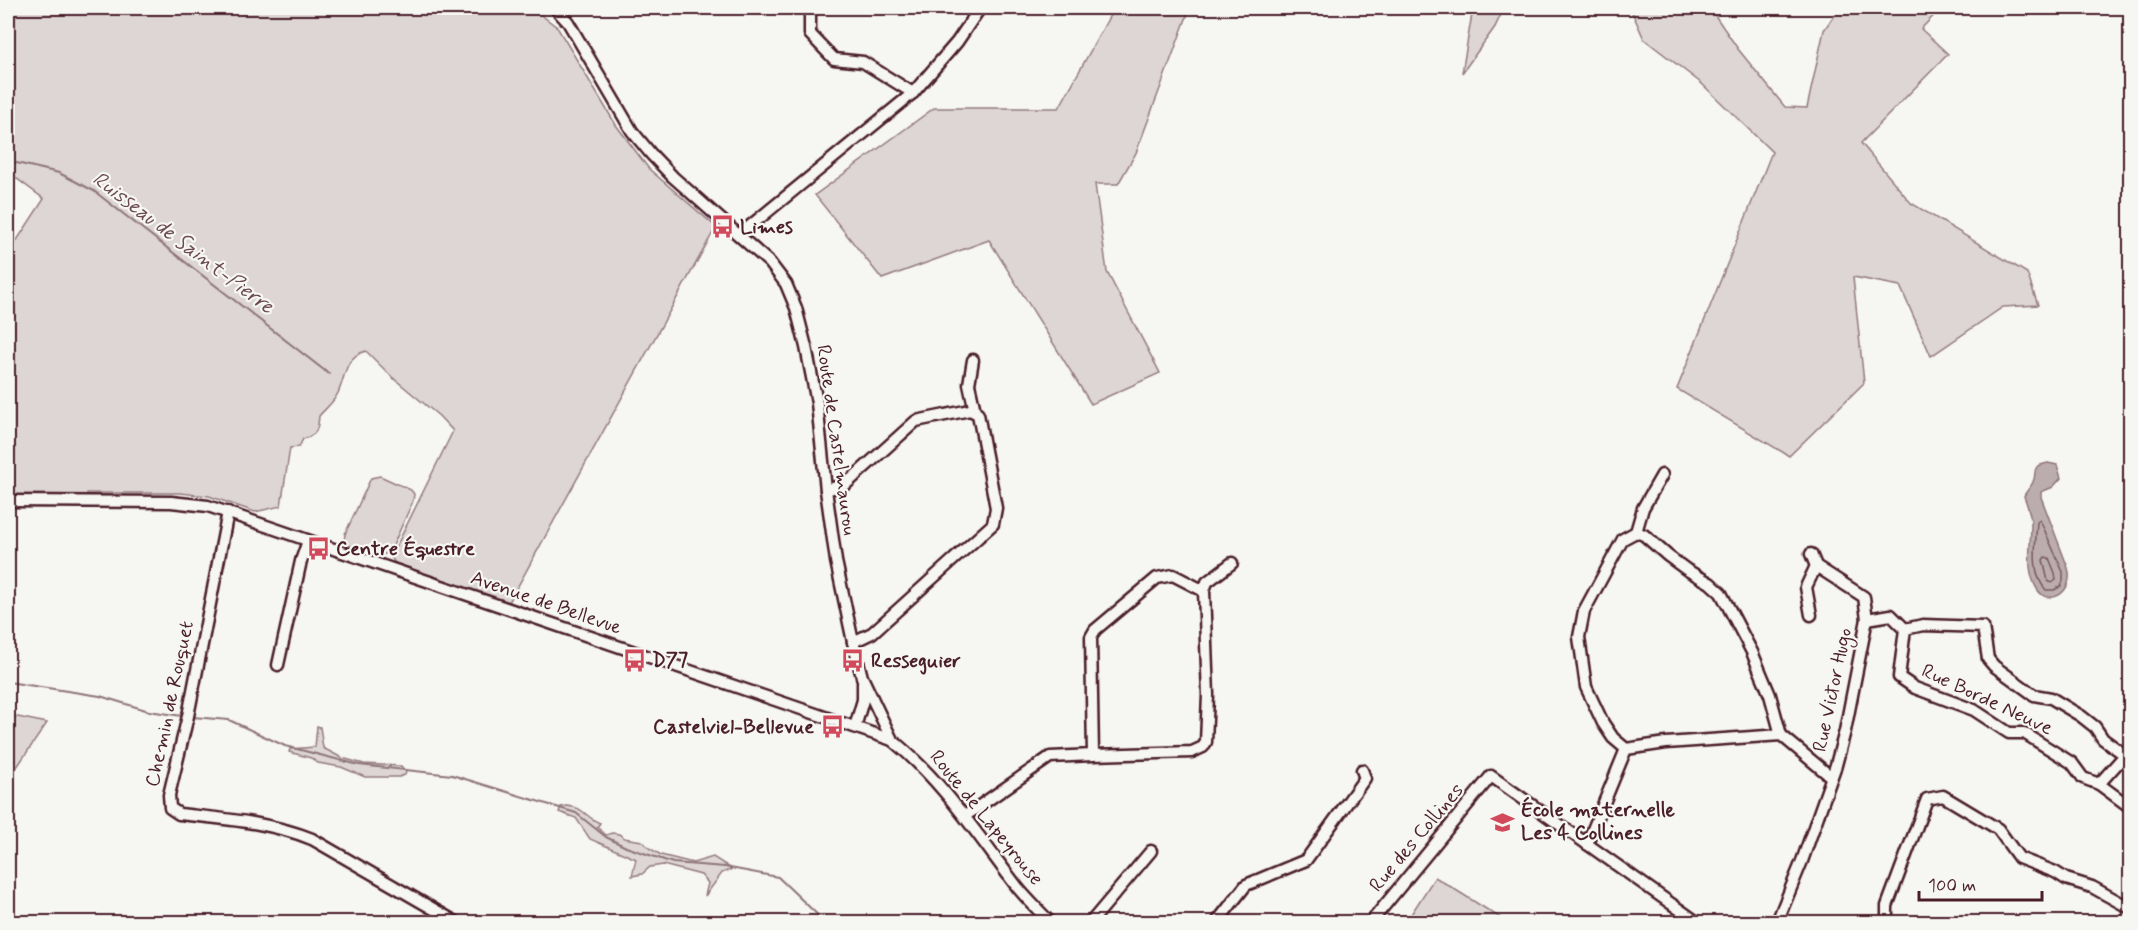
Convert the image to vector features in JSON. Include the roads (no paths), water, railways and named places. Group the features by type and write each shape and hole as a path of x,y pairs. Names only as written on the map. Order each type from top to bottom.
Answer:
{"street":[{"name":"Route de Castelmaurou","path":"555,8 568,22 632,131 673,177 770,264 786,284 796,309 817,403 836,561 853,642 862,677 892,740"},
{"path":"813,8 810,11 810,34 834,59 863,62 913,93"},
{"path":"739,235 913,93 957,42 980,8"},
{"path":"853,642 872,633 993,524 996,508 981,420 975,411 969,384 973,360"},
{"path":"826,490 846,484 916,421 970,410 975,411"},
{"path":"1662,476 1643,508 1636,532 1623,539 1584,611 1579,637 1586,687 1603,723 1613,738 1626,749 1666,743 1781,735"},
{"name":"Avenue de Bellevue","path":"8,501 171,502 208,506 892,740"},
{"name":"Chemin de Rouquet","path":"228,512 188,716 169,795 170,808 179,814 266,825 289,830 312,839 456,922"},
{"path":"1636,532 1644,535 1668,556 1710,583 1721,593 1752,652 1770,695 1781,735 1830,776"},
{"path":"278,665 301,561 308,541"},
{"path":"1811,554 1816,566 1806,586 1811,615"},
{"path":"965,816 1050,757 1198,750 1206,742 1208,695 1204,591 1207,582 1232,563"},
{"name":"Rue Victor Hugo","path":"1777,922 1802,861 1830,776 1836,765 1867,620 1864,597 1816,566"},
{"path":"1093,755 1091,637 1095,630 1150,582 1165,575 1173,575 1204,591"},
{"path":"1867,620 1891,615 1905,629"},
{"name":"Rue Borde Neuve","path":"2099,784 2128,756 2103,739 2095,727 2081,716 2051,698 2034,694 1994,666 1988,659 1983,627 1923,626 1905,629 1899,677 1915,688 1974,710 2009,733 2024,733 2072,763 2083,778 2099,784 2130,807"},
{"name":"Route de Castelmaurou","path":"855,727 863,700 862,677"},
{"path":"859,713 878,711"},
{"name":"Route de Lapeyrouse","path":"892,740 927,771 965,816 1020,890 1050,922"},
{"path":"1626,749 1583,841 1697,922"},
{"path":"1217,922 1246,885 1306,860 1365,778 1362,770"},
{"name":"Rue des Collines","path":"1371,922 1491,776 1583,841"},
{"path":"1887,922 1887,906 1927,800 1943,796 1998,829 2019,858 2055,872 2066,879 2092,886 2130,908"},
{"path":"1091,922 1151,851"}],"water":[{"path":"2048,463 2057,465 2061,478 2053,487 2041,492 2041,497 2068,568 2069,577 2064,590 2060,595 2054,597 2042,595 2033,581 2030,565 2031,520 2024,496 2033,482 2036,468"}],"waterway":[{"name":"Ruisseau de Saint-Pierre","path":"8,161 59,173 94,191 329,374"},
{"path":"8,682 100,696 149,711 182,716"},
{"path":"192,717 229,720 285,746 359,765 452,775 576,813 606,837 626,847 673,863 725,867 778,877 825,922"}],"place":[{"name":"Limes","path":"722,227"},
{"name":"Centre Équestre","path":"318,549"},
{"name":"D77","path":"634,660"},
{"name":"Resseguier","path":"853,661"},
{"name":"Castelviel-Bellevue","path":"832,727"},
{"name":"École maternelle Les 4 Collines","path":"1503,822"}]}
